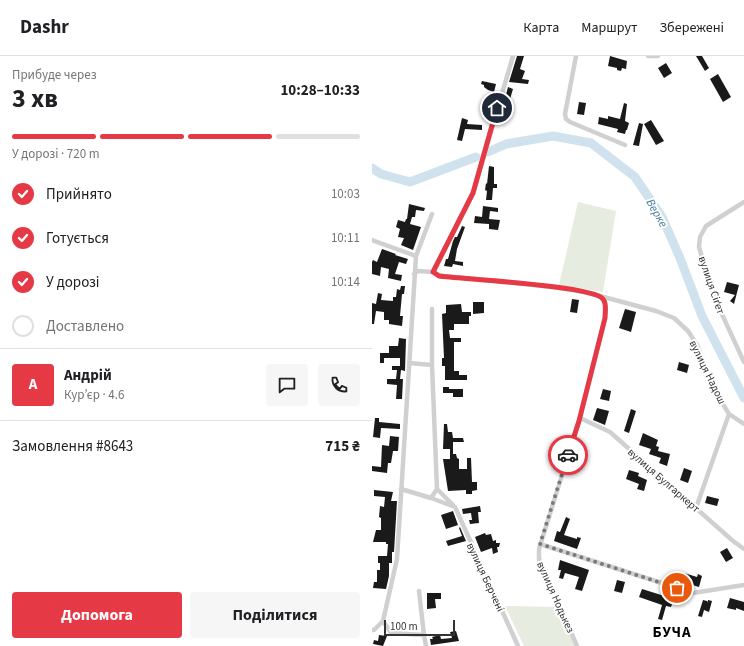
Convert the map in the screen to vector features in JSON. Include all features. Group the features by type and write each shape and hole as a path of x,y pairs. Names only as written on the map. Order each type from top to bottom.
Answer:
{"street":[{"path":"433,272 473,193 513,56"},
{"path":"576,56 565,114 566,119 625,145"},
{"path":"648,56 658,56"},
{"name":"вулиця Сіґет","path":"744,202 706,226 700,236 699,247 708,281 744,362"},
{"path":"372,632 383,621 397,559 414,274 416,256 432,214"},
{"path":"372,240 416,256"},
{"path":"414,274 418,271 433,272 439,276 541,285 599,295"},
{"name":"вулиця Надош","path":"599,295 656,311 674,318 688,331 697,345 718,396 729,414 744,424"},
{"name":"вулиця Нодькез","path":"577,646 538,559 540,544 580,418 605,318 605,304 599,295"},
{"path":"431,498 437,489 432,365 432,309"},
{"path":"409,362 432,365"},
{"name":"вулиця Надош","path":"696,508 729,414"},
{"name":"вулиця Булгаркерт","path":"580,418 610,432 733,541 744,549"},
{"path":"401,489 455,507"},
{"name":"вулиця Берчені","path":"437,489 455,507 518,646"},
{"path":"540,544 693,593 744,585"},
{"path":"419,591 426,646"},
{"path":"383,621 392,633 424,635"}],"shaded area":[{"path":"578,202 616,211 603,292 559,285"},
{"path":"505,606 558,607 576,646 524,646"}],"building":[{"path":"517,56 524,56 520,69 525,71 522,79 529,80 528,84 509,82"},
{"path":"610,56 627,61 626,69 622,68 621,71 617,70 617,68 608,66"},
{"path":"696,56 702,56 709,68 705,71"},
{"path":"666,63 672,73 664,78 658,68"},
{"path":"718,74 731,97 723,102 710,79"},
{"path":"482,81 496,84 494,92 484,87 484,85 481,84"},
{"path":"508,87 513,89 507,109 510,109 510,113 506,113 506,115 504,114 504,102"},
{"path":"579,102 586,103 584,115 577,114"},
{"path":"624,103 627,104 625,121 629,123 625,134 617,132 618,129 598,124 599,117 608,119 608,116 620,119"},
{"path":"462,118 468,120 467,124 482,125 482,130 465,129 462,141 457,140"},
{"path":"651,120 664,141 656,145 644,124"},
{"path":"639,123 643,124 639,146 633,145"},
{"path":"489,166 494,167 494,184 497,184 497,188 493,188 492,200 486,200 487,191 485,190"},
{"path":"409,204 425,208 424,211 416,210 415,217 412,217 410,224 421,227 413,250 401,245 404,238 398,237 400,229 396,227 398,220 405,222 407,219"},
{"path":"483,206 498,208 498,212 490,211 489,219 500,220 498,230 489,229 489,224 474,223 475,216 482,217"},
{"path":"462,226 465,227 457,249 455,261 463,262 463,266 453,264 452,267 444,266 446,259 448,259 453,241 455,237 457,237"},
{"path":"382,249 408,259 406,264 399,262 395,274 402,275 401,281 388,278 389,269 381,267 380,276 372,274 372,262 373,260 377,262"},
{"path":"727,282 739,285 734,304 730,301 735,295 724,292"},
{"path":"401,286 405,286 404,294 402,294 400,316 403,316 402,326 389,324 389,320 384,320 384,312 376,311 374,324 372,324 372,303 376,304 378,293 382,294 381,300 393,301 393,297 396,297 397,289 400,290"},
{"path":"572,299 579,300 577,313 570,312"},
{"path":"473,302 484,302 484,313 473,314"},
{"path":"461,304 462,312 471,312 471,316 469,316 469,324 454,324 454,330 449,330 450,338 461,338 461,342 454,342 454,371 459,371 459,375 467,375 467,380 445,380 445,366 442,366 442,358 444,358 442,314 446,313 446,305"},
{"path":"625,309 636,312 631,332 619,328"},
{"path":"399,338 406,339 405,371 401,370 400,379 403,379 402,399 396,399 397,385 387,384 387,379 396,379 397,370 392,370 392,366 400,366 400,358 384,358 384,363 380,363 380,353 389,353 389,346 398,346"},
{"path":"679,362 689,365 687,373 677,370"},
{"path":"443,387 449,387 449,389 463,389 463,397 453,397 453,393 443,393"},
{"path":"603,389 611,391 609,401 600,399"},
{"path":"597,408 609,411 605,425 593,420"},
{"path":"631,409 636,411 629,433 624,431"},
{"path":"375,418 379,418 379,422 400,424 400,429 381,428 380,438 373,437"},
{"path":"444,424 447,424 448,432 452,432 453,438 463,438 464,442 453,442 453,454 456,454 457,458 459,459 459,469 467,469 467,458 471,458 472,482 477,482 477,490 472,491 472,494 466,494 466,490 448,491 443,459 450,459 450,449 443,449"},
{"path":"643,433 658,440 656,446 659,447 658,451 670,454 667,466 659,463 661,458 649,454 651,449 639,445"},
{"path":"390,436 399,437 398,451 393,451 391,463 388,463 387,473 372,471 372,466 381,467 382,445 389,446"},
{"path":"684,468 692,471 688,483 680,480"},
{"path":"629,470 639,473 638,476 647,480 644,491 637,489 639,484 626,479"},
{"path":"374,490 393,492 391,501 397,501 394,552 392,552 392,563 389,563 389,576 386,589 373,588 374,582 377,582 377,570 380,570 378,556 387,556 388,544 386,544 386,542 373,542 376,530 381,530 381,518 379,517 380,506 384,507 385,497 374,496"},
{"path":"707,496 719,499 717,506 705,503"},
{"path":"480,506 481,512 478,512 479,523 470,524 469,520 472,520 471,513 463,514 462,509"},
{"path":"453,511 458,525 446,529 441,515"},
{"path":"566,517 570,519 564,535 577,539 577,537 581,538 577,549 554,541 557,531 560,532"},
{"path":"460,527 466,541 448,546 446,541 462,536"},
{"path":"485,533 486,535 491,534 493,541 496,540 496,543 500,543 499,547 497,547 498,552 493,554 492,548 481,552 475,537"},
{"path":"727,548 733,558 726,562 720,552"},
{"path":"560,560 589,570 582,591 575,589 579,577 565,573 563,579 559,578 561,570 558,570"},
{"path":"681,572 697,577 698,574 702,576 699,587 686,583 685,585 678,583"},
{"path":"617,580 625,582 622,593 614,591"},
{"path":"642,589 674,599 671,607 666,606 662,620 658,619 662,605 639,597"},
{"path":"427,593 441,593 441,599 435,599 436,608 427,609"},
{"path":"730,598 744,602 744,611 736,608 736,610 727,608"},
{"path":"703,600 707,601 707,603 708,600 712,601 709,612 704,610 702,617 698,616"},
{"path":"456,631 459,641 431,645 430,639 433,639 432,637 440,635 441,639 452,638 450,632"},
{"path":"379,635 387,636 383,646 373,644 374,640 378,641"}],"waterway":[{"name":"Верке","path":"488,152 506,144 553,136 591,143 635,177 662,217 680,258 702,316 744,398"},
{"name":"Верке","path":"372,168 381,174 410,182 476,157"}],"way so far":[{"path":"568,455 540,544 677,588"}],"district":[{"name":"БУЧА","path":"672,632"}],"route":[{"path":"497,108 473,193 433,272 439,276 541,285 599,295 603,299 605,304 605,318 579,421 568,455"}]}
